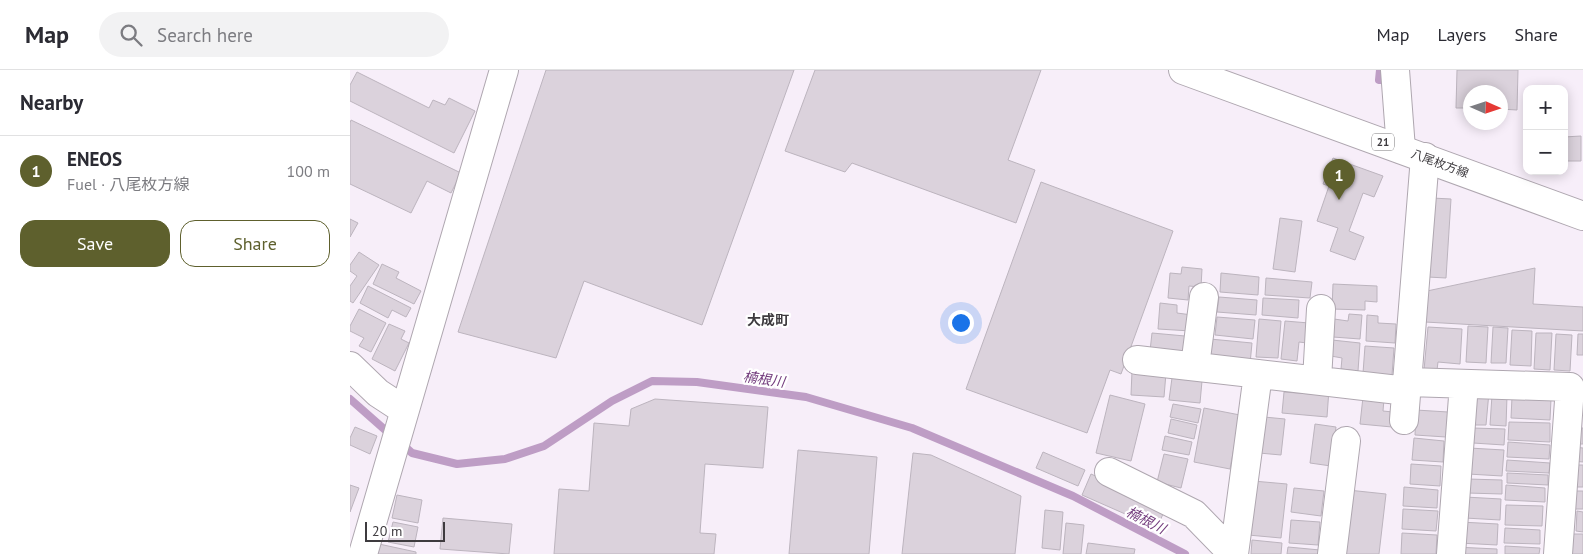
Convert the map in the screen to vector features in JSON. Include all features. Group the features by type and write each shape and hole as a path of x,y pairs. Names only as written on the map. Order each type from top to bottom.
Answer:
{"street":[{"path":"360,545 392,455 504,70"},
{"name":"八尾枚方線","path":"1183,70 1583,216"},
{"path":"1395,70 1413,153 1407,386 1404,420"},
{"path":"1195,366 1204,297"},
{"path":"1317,380 1321,309"},
{"path":"1137,360 1317,380 1407,386 1464,384 1570,387 1558,554"},
{"path":"350,366 402,416"},
{"path":"1234,554 1258,374"},
{"path":"1451,554 1464,384"},
{"path":"1332,554 1346,441"},
{"path":"1109,472 1194,514 1234,554"}],"building":[{"path":"546,70 794,70 702,325 584,281 556,358 458,332"},
{"path":"815,70 1041,70 1008,160 1035,170 1016,223 852,163 845,172 785,151"},
{"path":"1457,70 1518,70 1517,110 1508,109 1508,85 1463,85 1463,108 1456,108"},
{"path":"357,72 429,108 433,100 445,105 449,98 475,111 454,153 350,101 350,85"},
{"path":"351,120 461,173 451,193 427,181 411,213 350,184"},
{"path":"1581,136 1581,161 1568,161 1568,137"},
{"path":"1333,158 1383,176 1374,197 1363,193 1349,231 1364,237 1355,260 1330,251 1338,228 1317,221 1329,186 1323,184"},
{"path":"1041,182 1173,231 1121,374 1110,370 1087,433 966,389"},
{"path":"1432,198 1451,199 1446,278 1428,277"},
{"path":"1280,218 1302,221 1295,272 1273,269"},
{"path":"350,219 358,223 350,237"},
{"path":"359,252 379,265 353,303 350,301 350,286 357,276 350,271 350,265"},
{"path":"382,264 399,272 396,278 421,291 414,304 373,284"},
{"path":"1182,267 1202,269 1201,287 1189,286 1188,300 1168,298 1170,273 1181,274"},
{"path":"1535,268 1533,304 1583,307 1583,331 1425,322 1427,291"},
{"path":"1221,273 1259,277 1258,295 1220,292"},
{"path":"1266,278 1312,282 1310,298 1265,295"},
{"path":"1333,284 1377,286 1377,302 1365,301 1365,310 1332,309"},
{"path":"368,286 411,308 406,317 392,310 388,318 360,303"},
{"path":"1219,297 1257,300 1256,315 1217,312"},
{"path":"1263,298 1299,300 1298,318 1262,315"},
{"path":"1160,303 1177,305 1177,313 1192,315 1191,331 1158,329"},
{"path":"359,309 386,323 371,352 359,346 364,338 350,331 350,326"},
{"path":"1349,314 1362,315 1360,339 1333,337 1334,319 1348,321"},
{"path":"1367,315 1378,316 1378,323 1396,324 1395,343 1366,341"},
{"path":"1217,317 1255,320 1253,339 1215,335"},
{"path":"1259,319 1281,321 1278,358 1256,357"},
{"path":"1285,321 1309,323 1307,343 1299,342 1297,361 1281,359"},
{"path":"389,324 405,331 401,339 409,343 395,371 372,359"},
{"path":"1468,326 1488,327 1486,363 1466,362"},
{"path":"1428,327 1462,329 1460,364 1438,362 1437,370 1424,370"},
{"path":"1493,327 1508,328 1506,363 1491,363"},
{"path":"1512,330 1532,331 1531,366 1510,365"},
{"path":"1152,333 1185,336 1183,354 1150,351"},
{"path":"1536,333 1552,333 1550,370 1534,369"},
{"path":"1556,334 1572,335 1570,371 1554,370"},
{"path":"1578,334 1583,334 1583,355 1577,355"},
{"path":"1210,339 1252,343 1250,364 1208,359"},
{"path":"1332,340 1360,343 1358,371 1341,369 1342,358 1331,356"},
{"path":"1365,346 1394,348 1392,375 1363,373"},
{"path":"1132,371 1166,373 1164,397 1131,395"},
{"path":"1172,378 1202,381 1200,403 1169,400"},
{"path":"1311,387 1329,389 1327,417 1282,413 1284,392 1311,394"},
{"path":"1471,391 1489,392 1486,425 1469,425"},
{"path":"1110,395 1145,404 1131,461 1096,453"},
{"path":"1492,395 1507,396 1506,426 1490,425"},
{"path":"1363,397 1384,399 1383,411 1393,412 1392,427 1360,424"},
{"path":"1512,397 1551,399 1550,420 1511,418"},
{"path":"655,399 768,407 763,468 705,464 700,533 716,534 714,554 554,554 559,489 589,491 594,423 629,426 631,409"},
{"path":"1173,404 1201,409 1198,423 1170,417"},
{"path":"1204,408 1240,415 1230,469 1194,462"},
{"path":"1416,410 1448,412 1446,437 1415,435"},
{"path":"1264,417 1285,419 1281,455 1259,453"},
{"path":"1171,419 1197,425 1194,439 1168,433"},
{"path":"1509,422 1550,423 1550,442 1508,440"},
{"path":"1315,424 1336,427 1331,466 1310,463"},
{"path":"355,427 377,436 370,454 350,445 350,438"},
{"path":"1473,428 1505,429 1504,445 1473,443"},
{"path":"1576,428 1583,428 1583,444 1575,444"},
{"path":"1165,436 1192,442 1189,455 1162,450"},
{"path":"1414,438 1444,441 1443,462 1412,460"},
{"path":"1508,442 1550,445 1549,459 1507,457"},
{"path":"1574,447 1583,448 1583,462 1573,461"},
{"path":"1469,448 1504,450 1502,476 1468,474"},
{"path":"798,450 877,457 869,554 789,554"},
{"path":"1043,452 1085,470 1078,486 1036,468"},
{"path":"913,453 931,455 1021,496 1015,554 902,554"},
{"path":"1164,454 1188,459 1181,488 1157,482"},
{"path":"1507,460 1550,463 1549,473 1506,471"},
{"path":"1411,464 1441,466 1440,486 1410,484"},
{"path":"1578,465 1583,465 1583,487 1577,487"},
{"path":"1507,473 1548,475 1548,485 1507,483"},
{"path":"1091,474 1166,507 1157,528 1082,495"},
{"path":"1468,479 1502,480 1502,494 1467,493"},
{"path":"1253,481 1287,484 1281,538 1248,535"},
{"path":"350,485 359,488 350,512"},
{"path":"1506,485 1545,488 1545,502 1505,500"},
{"path":"1404,487 1438,490 1437,508 1403,506"},
{"path":"1294,488 1324,491 1321,516 1291,512"},
{"path":"1348,490 1386,494 1379,554 1341,554"},
{"path":"1575,491 1583,491 1583,509 1574,509"},
{"path":"397,495 422,500 418,523 392,518"},
{"path":"1465,497 1501,499 1500,520 1465,518"},
{"path":"1506,505 1543,506 1542,526 1505,525"},
{"path":"1403,509 1438,511 1436,531 1402,529"},
{"path":"1045,510 1063,512 1060,550 1042,548"},
{"path":"1577,511 1583,512 1583,532 1576,531"},
{"path":"443,518 512,524 509,554 440,549"},
{"path":"1291,520 1320,522 1318,545 1289,543"},
{"path":"393,522 418,527 414,547 388,542"},
{"path":"1460,522 1498,524 1497,545 1459,543"},
{"path":"1066,523 1084,525 1081,554 1063,554"},
{"path":"1505,528 1540,530 1540,544 1504,543"},
{"path":"1402,533 1437,535 1436,554 1401,554"},
{"path":"1572,534 1583,534 1583,554 1571,554"},
{"path":"1252,540 1282,543 1281,554 1251,554"},
{"path":"1088,543 1135,549 1134,554 1086,554"},
{"path":"379,544 416,552 416,554 377,554"},
{"path":"1505,546 1540,548 1539,554 1505,554"},
{"path":"1288,547 1320,550 1319,554 1287,554"},
{"path":"1455,547 1497,549 1497,554 1454,554"}],"waterway":[{"path":"1379,80 1380,70"},
{"name":"楠根川","path":"401,443 412,453 457,464 505,459 544,446 612,401 652,381 697,382 806,397 912,428 1073,496 1185,554"},
{"name":"楠根川","path":"350,399 392,436"}],"place":[{"name":"ENEOS","path":"1339,200"}],"district":[{"name":"大成町","path":"768,320"}]}
